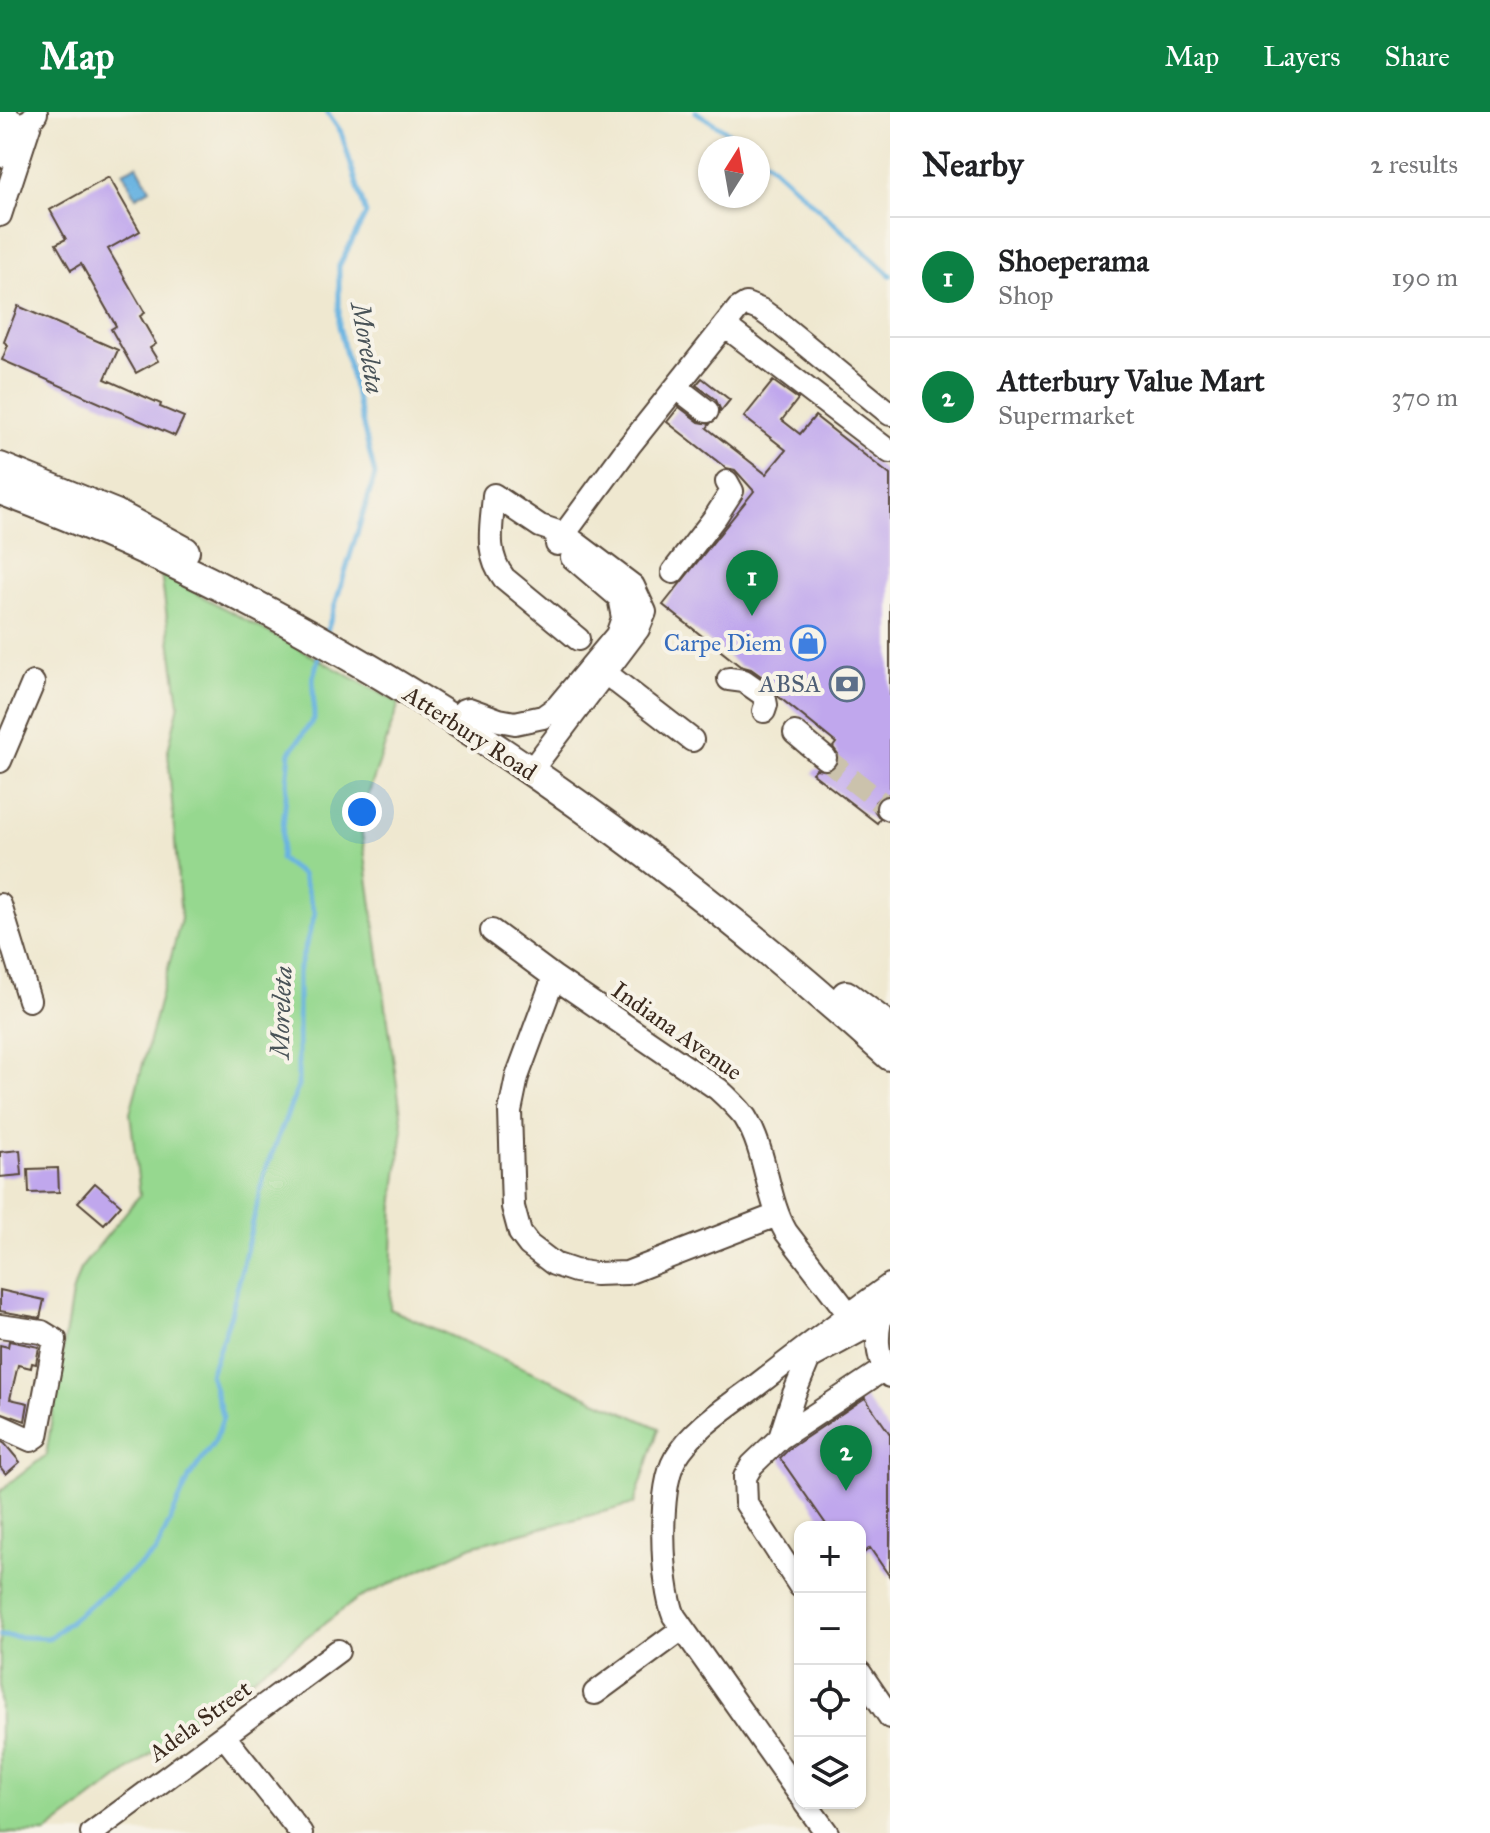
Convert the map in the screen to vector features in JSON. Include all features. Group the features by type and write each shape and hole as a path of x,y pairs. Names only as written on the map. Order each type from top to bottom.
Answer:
{"main road":[{"name":"Atterbury Road","path":"0,467 116,514 320,638 368,659 459,716 698,877 890,1028"},
{"name":"Atterbury Road","path":"0,490 279,611"},
{"name":"Atterbury Road","path":"535,765 817,991 890,1056"}],"street":[{"path":"0,156 5,113 20,124 34,116"},
{"path":"0,215 34,116"},
{"path":"560,539 629,446 738,309 746,304 779,323 890,414"},
{"path":"725,326 890,452"},
{"path":"677,388 707,411"},
{"path":"673,572 732,491 727,482"},
{"path":"459,716 472,709 515,723 543,717 600,667 641,623 645,612 633,586 494,495 490,533 494,566 504,578 578,639"},
{"path":"600,667 692,740"},
{"path":"535,765 600,667"},
{"path":"729,679 744,681 764,695 764,711"},
{"path":"0,761 33,683"},
{"path":"795,733 825,758"},
{"path":"0,905 29,1000"},
{"name":"Indiana Avenue","path":"492,931 718,1089 737,1107 756,1140 777,1215 786,1232 855,1322"},
{"path":"554,977 517,1077 510,1111 513,1207 520,1233 529,1245 554,1264 575,1271 627,1273 777,1215"},
{"path":"770,1375 809,1358 855,1322 890,1288"},
{"path":"794,1577 746,1503 744,1492 748,1471 780,1438 887,1372 878,1350 890,1288"},
{"path":"794,1787 674,1616 666,1591 664,1516 667,1478 679,1452 713,1419 770,1375 855,1322 886,1311"},
{"path":"0,1326 42,1332 55,1340 37,1436 31,1440 0,1426"},
{"path":"780,1438 809,1358"},
{"path":"595,1693 682,1629"},
{"name":"Adela Street","path":"92,1833 338,1651"},
{"path":"866,1682 890,1717"},
{"path":"224,1736 301,1833"},
{"path":"809,1809 827,1833"}],"green space":[{"path":"161,574 399,703 360,820 403,1128 394,1199 390,1309 659,1428 634,1504 472,1546 357,1599 46,1833 0,1833 0,1491 46,1455 72,1294 80,1269 140,1195 130,1113 181,919 168,751 179,704"}],"water":[{"path":"137,165 150,189 136,197 123,172"}],"building":[{"path":"109,177 140,231 108,249 145,313 140,316 156,344 150,348 158,361 136,373 111,329 116,326 81,264 71,270 56,244 66,239 50,210"},
{"path":"18,306 118,350 105,379 184,417 175,436 2,360 8,345 4,342"},
{"path":"702,378 730,400 721,411 716,400 696,385"},
{"path":"773,381 798,399 782,420 800,434 815,416 890,475 890,794 881,796 875,802 874,810 880,819 877,823 812,773 816,769 829,771 836,766 838,754 833,747 836,743 779,697 772,684 751,669 740,666 663,605 754,491 735,470 726,468 667,422 679,407 699,422 710,424 707,428 766,474 786,450 744,417"},
{"path":"20,1150 22,1175 0,1177 0,1152"},
{"path":"58,1168 59,1192 29,1193 28,1169"},
{"path":"95,1183 121,1205 104,1224 78,1202"},
{"path":"0,1290 44,1300 40,1318 0,1311"},
{"path":"9,1341 39,1347 36,1364 32,1363 31,1368 18,1365 10,1399 28,1403 25,1421 0,1412 0,1345 8,1347"},
{"path":"865,1398 890,1434 890,1577 870,1548 866,1551 866,1521 824,1521 780,1458"},
{"path":"0,1441 20,1462 6,1474 0,1467"}],"waterway":[{"name":"Moreleta","path":"326,634 375,475 339,326 339,266 366,214 341,132 327,112"},
{"path":"696,112 734,136"},
{"path":"770,164 890,275"},
{"name":"Moreleta","path":"0,1636 49,1638 156,1552 190,1476 215,1441 223,1417 210,1374 231,1314 265,1171 298,1087 298,972 315,914 302,875 280,859 290,752 314,719 313,677 320,652"}],"tunnel":[{"path":"825,758 888,808"}],"place":[{"name":"Shoeperama","path":"752,616"},
{"name":"Carpe Diem","path":"808,643"},
{"name":"ABSA","path":"847,684"},
{"name":"Atterbury Value Mart","path":"846,1491"}]}
